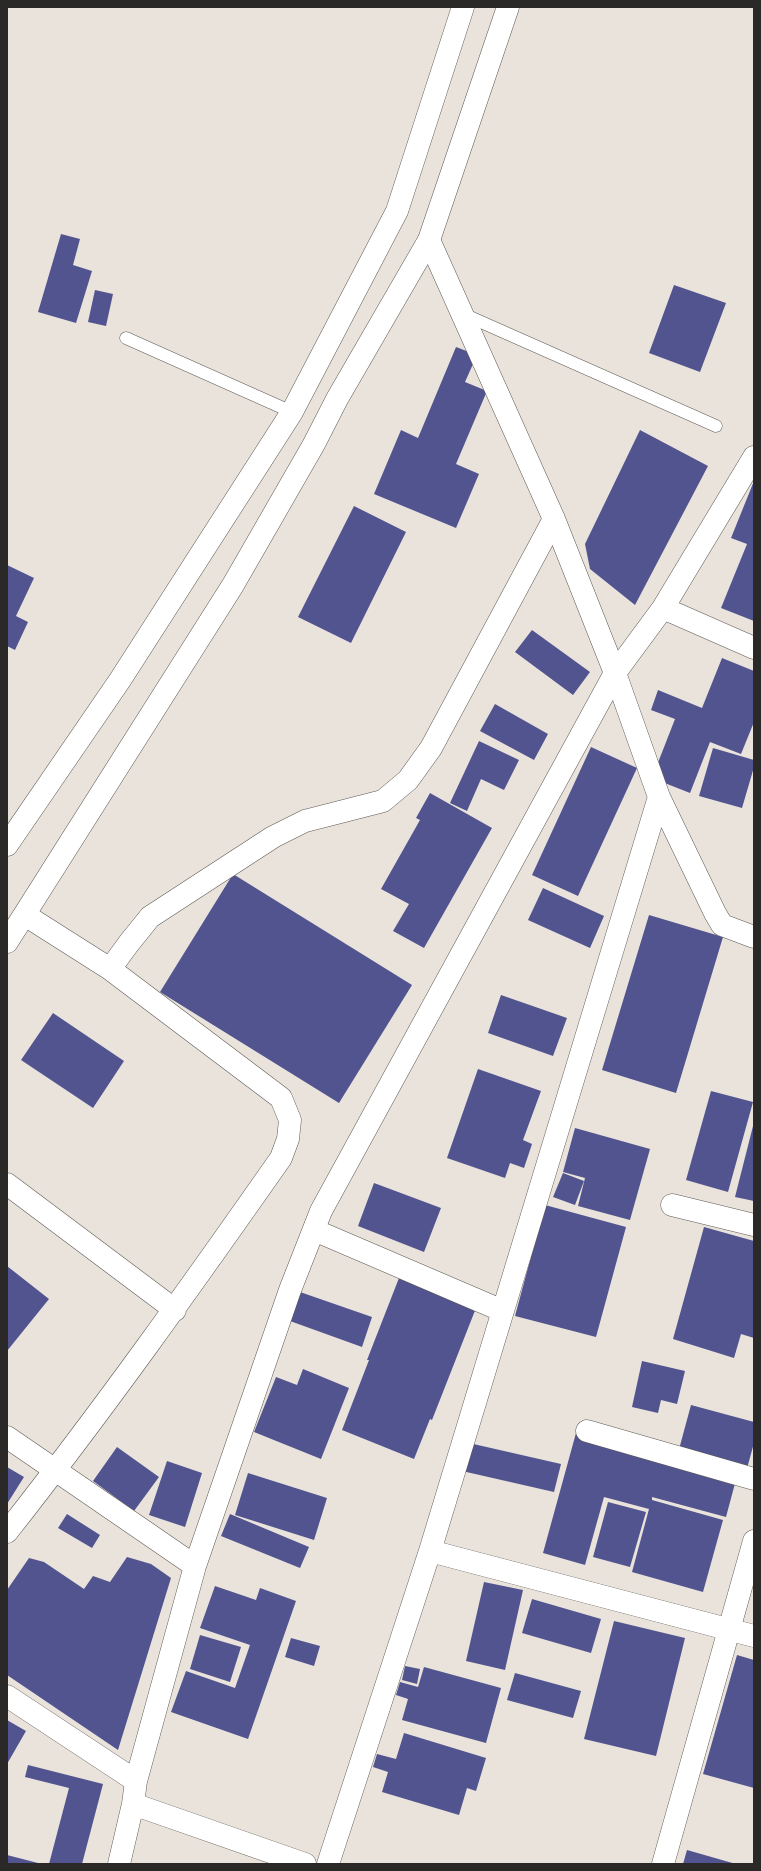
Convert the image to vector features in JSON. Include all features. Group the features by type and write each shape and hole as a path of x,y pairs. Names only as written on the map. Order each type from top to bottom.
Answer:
{"street":[{"path":"7,845 120,680 292,412 397,211 464,7"},
{"path":"7,942 233,585 314,444 337,399 429,240 508,7"},
{"path":"429,240 554,519 615,673 659,797 722,925 754,937"},
{"path":"119,1864 133,1804 136,1781 195,1566 290,1290 321,1211 615,673 663,608 754,457"},
{"path":"110,969 150,917 274,838 305,821 383,801 408,780 431,748 554,519"},
{"path":"663,608 754,648"},
{"path":"328,1864 430,1551 659,797"},
{"path":"7,1532 56,1470 175,1310 281,1158 288,1139 290,1120 281,1098 110,969 25,915"},
{"path":"7,1184 175,1310"},
{"path":"672,1205 754,1226"},
{"path":"314,1230 503,1311"},
{"path":"587,1432 754,1479"},
{"path":"7,1437 195,1566"},
{"path":"663,1864 754,1541"},
{"path":"430,1551 754,1636"},
{"path":"7,1696 136,1781"},
{"path":"133,1804 305,1864"}],"lane":[{"path":"462,314 716,426"},
{"path":"126,338 292,412"}],"building":[{"path":"61,234 80,239 73,265 92,271 76,323 38,312"},
{"path":"674,285 726,303 700,372 649,353"},
{"path":"95,290 113,294 106,326 88,322"},
{"path":"456,347 477,355 465,382 487,391 456,464 479,474 456,528 374,494 401,430 418,438"},
{"path":"640,430 708,466 635,605 590,569 585,544"},
{"path":"754,481 754,621 721,608 747,544 731,538"},
{"path":"354,506 406,532 351,643 298,617"},
{"path":"7,565 34,578 16,616 28,622 15,650 7,646"},
{"path":"532,630 590,672 573,695 515,652"},
{"path":"722,658 754,671 754,722 741,754 710,742 690,793 652,778 675,719 651,710 658,690 702,708"},
{"path":"495,704 548,734 534,760 480,731"},
{"path":"479,741 519,760 504,790 481,779 467,811 450,803"},
{"path":"591,747 637,768 578,896 532,875"},
{"path":"713,748 754,760 754,767 742,808 699,796"},
{"path":"430,793 492,828 424,948 393,931 409,904 381,889 420,820 416,818"},
{"path":"233,874 412,985 339,1103 160,992"},
{"path":"543,888 604,916 590,948 528,920"},
{"path":"649,915 723,937 676,1093 602,1070"},
{"path":"501,995 567,1018 553,1056 488,1033"},
{"path":"53,1013 124,1061 93,1108 21,1060"},
{"path":"478,1069 541,1091 523,1140 532,1144 524,1168 510,1163 505,1178 447,1158"},
{"path":"711,1091 753,1102 728,1192 686,1180"},
{"path":"754,1126 754,1201 735,1197"},
{"path":"575,1128 650,1149 630,1220 578,1206 585,1178 563,1172"},
{"path":"563,1173 584,1181 575,1205 553,1197"},
{"path":"374,1183 441,1208 424,1252 358,1226"},
{"path":"545,1205 626,1227 596,1337 515,1316"},
{"path":"704,1227 754,1241 754,1338 741,1334 734,1358 673,1339"},
{"path":"7,1266 49,1299 7,1351"},
{"path":"399,1278 476,1308 432,1420 430,1419 414,1459 342,1430"},
{"path":"300,1292 372,1317 362,1347 290,1321"},
{"path":"642,1361 685,1371 677,1404 661,1400 658,1413 632,1407"},
{"path":"303,1369 349,1388 321,1459 254,1432 276,1377 297,1385"},
{"path":"691,1405 754,1422 754,1443 746,1472 678,1453"},
{"path":"576,1433 737,1476 726,1517 652,1497 652,1500 723,1520 703,1592 632,1572 649,1509 604,1497 585,1565 543,1553"},
{"path":"469,1443 561,1464 554,1492 462,1471"},
{"path":"117,1447 159,1477 134,1511 93,1481"},
{"path":"167,1461 202,1473 185,1527 149,1515"},
{"path":"7,1467 24,1477 7,1504"},
{"path":"248,1473 327,1498 314,1540 235,1515"},
{"path":"608,1502 646,1512 630,1567 593,1557"},
{"path":"67,1514 100,1535 92,1548 58,1528"},
{"path":"230,1514 309,1547 300,1568 221,1536"},
{"path":"127,1557 151,1564 171,1578 118,1750 7,1675 7,1590 29,1558 44,1562 84,1589 93,1576 110,1582"},
{"path":"484,1582 523,1590 505,1670 466,1661"},
{"path":"215,1586 256,1600 260,1588 296,1601 248,1739 171,1712 186,1671 235,1688 250,1645 200,1628"},
{"path":"532,1599 601,1619 591,1653 522,1633"},
{"path":"614,1621 685,1638 656,1756 584,1739"},
{"path":"200,1635 241,1647 230,1682 190,1669"},
{"path":"291,1638 320,1646 314,1666 285,1657"},
{"path":"737,1655 754,1660 754,1788 703,1774"},
{"path":"405,1666 420,1669 417,1684 402,1680"},
{"path":"424,1667 501,1688 486,1743 402,1720 408,1699 396,1695 400,1682 418,1687"},
{"path":"515,1673 581,1691 573,1718 507,1700"},
{"path":"7,1720 26,1731 7,1764"},
{"path":"404,1733 486,1758 476,1791 467,1788 459,1815 382,1792 388,1772 373,1767 377,1754 396,1759"},
{"path":"28,1765 103,1784 82,1864 49,1864 69,1788 25,1777"},
{"path":"687,1850 736,1864 683,1864"},
{"path":"7,1855 38,1863 38,1864 7,1864"}]}
